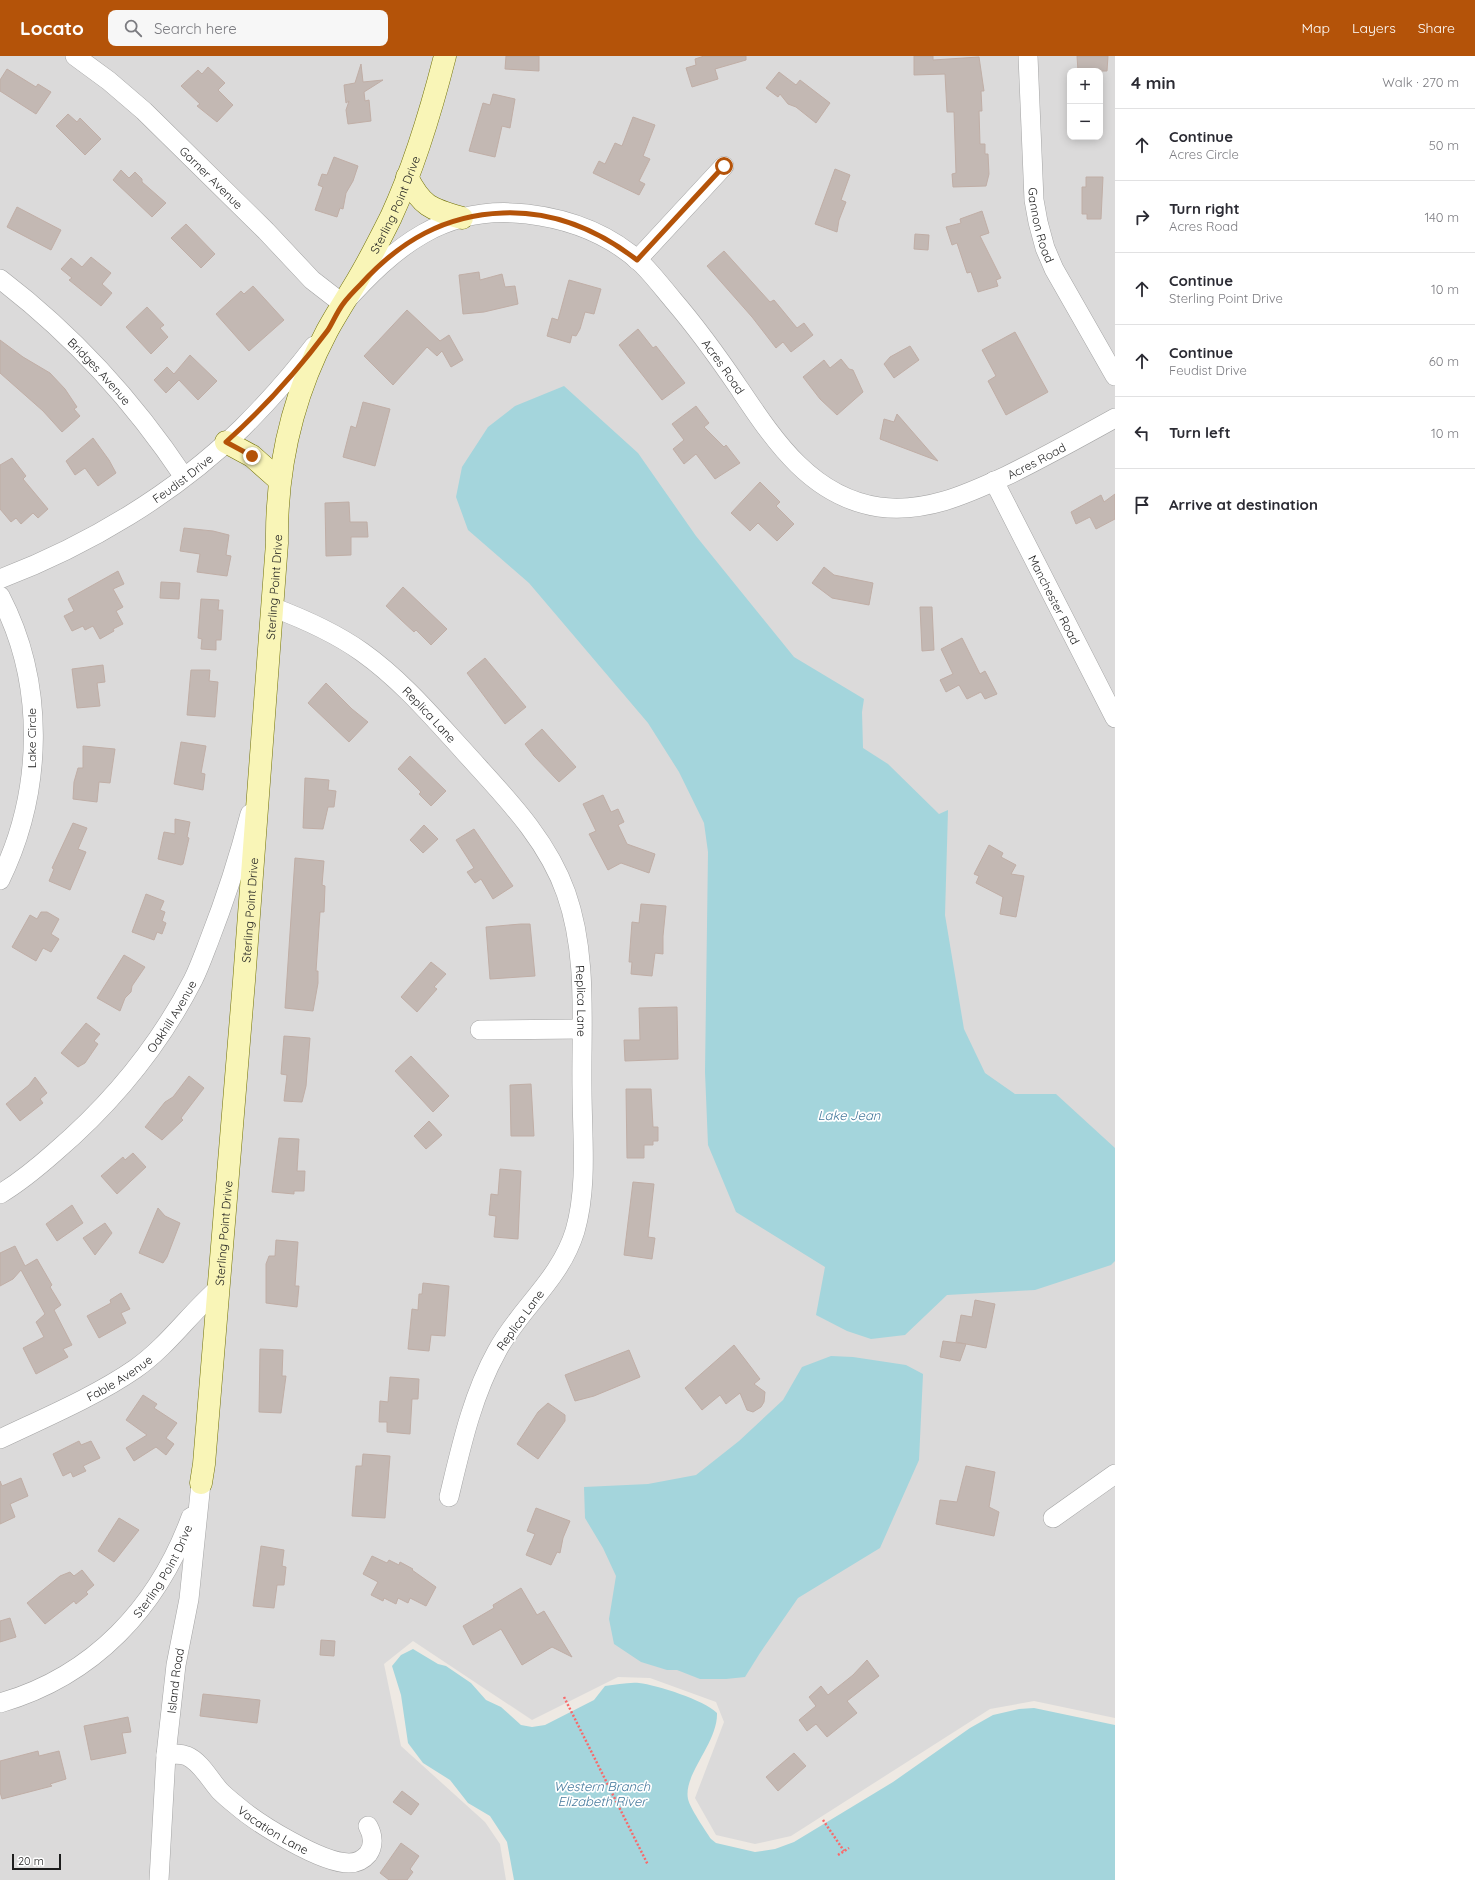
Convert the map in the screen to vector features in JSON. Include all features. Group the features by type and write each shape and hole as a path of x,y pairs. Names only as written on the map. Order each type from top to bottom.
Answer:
{"street":[{"name":"Garner Avenue","path":"76,56 109,81 144,111 266,231 312,280 343,304"},
{"name":"Sterling Point Drive","path":"0,1703 22,1697 45,1688 71,1673 96,1654 137,1614 157,1588 182,1541 194,1510 201,1483 219,1288 259,784 272,607 279,480 286,440 296,402 310,365 328,329 360,277 391,216 417,153 434,99 445,56"},
{"name":"Gannon Road","path":"1028,56 1034,200 1038,222 1054,269 1115,376"},
{"path":"637,260 724,166"},
{"path":"407,177 416,196 435,210 462,218"},
{"name":"Acres Road","path":"343,304 372,272 399,249 417,236 441,225 462,218 489,213 516,212 548,216 590,229 618,245 637,260 690,320 723,365 772,438 792,460 815,480 834,492 863,503 878,506 902,508 934,504 953,499 1039,460 1115,418"},
{"name":"Bridges Avenue","path":"0,279 55,325 109,380 136,410 184,477"},
{"name":"Feudist Drive","path":"0,579 60,553 107,529 143,507 184,477 242,428 287,381 328,329"},
{"path":"226,442 252,456 279,480"},
{"name":"Manchester Road","path":"994,481 1115,718"},
{"name":"Lake Circle","path":"0,596 17,634 25,662 34,726 33,761 28,797 20,832 0,880"},
{"name":"Replica Lane","path":"272,607 299,617 331,632 361,651 389,673 420,703 501,793 538,837 553,864 566,893 574,924 580,967 583,1154 581,1197 576,1228 568,1252 552,1277 517,1320 498,1349 482,1380 467,1427 449,1497"},
{"name":"Oakhill Avenue","path":"0,1194 41,1164 78,1132 111,1098 142,1060 169,1021 194,979 219,915 241,850 259,784"},
{"path":"480,1030 581,1029"},
{"name":"Fable Avenue","path":"0,1439 93,1393 136,1369 219,1288"},
{"path":"1053,1518 1115,1474"},
{"name":"Island Road","path":"159,1880 166,1755 176,1665 191,1579 201,1483"},
{"name":"Vacation Lane","path":"166,1755 176,1753 195,1761 220,1791 237,1806 294,1844 314,1853 350,1864 359,1861 370,1851 373,1842 371,1831 368,1826"}],"path":[{"path":"564,1697 648,1865"},
{"path":"823,1820 844,1851"},
{"path":"838,1855 849,1848"}],"shaded area":[{"path":"0,56 1115,56 1115,1718 1034,1701 990,1709 791,1836 755,1844 716,1835 695,1798 724,1722 716,1702 650,1678 618,1677 532,1720 413,1641 384,1664 401,1746 485,1822 500,1844 506,1880 0,1880"}],"water":[{"name":"Lake Jean","path":"564,386 638,453 696,536 794,657 864,699 862,712 863,748 888,764 939,814 948,810 945,915 964,1029 985,1073 1015,1094 1056,1094 1115,1148 1115,1261 1111,1265 1035,1290 947,1295 905,1335 871,1339 847,1331 816,1315 825,1267 736,1212 708,1145 705,1072 708,852 704,823 679,772 648,723 529,583 468,530 456,497 462,467 488,427 515,406"},
{"path":"831,1356 853,1357 906,1365 923,1374 919,1460 880,1548 798,1598 745,1677 700,1679 677,1670 667,1670 641,1662 614,1644 609,1619 616,1576 603,1548 585,1518 584,1487 648,1484 696,1475 739,1441 783,1400 802,1367"},
{"name":"Western Branch Elizabeth River","path":"413,1649 438,1664 446,1666 471,1683 486,1700 501,1707 521,1725 532,1727 545,1725 594,1700 605,1686 626,1683 647,1684 668,1690 691,1698 711,1708 717,1713 716,1724 707,1747 691,1779 688,1789 688,1799 702,1825 711,1839 716,1843 755,1852 775,1849 794,1842 893,1782 970,1728 993,1715 1019,1709 1034,1708 1115,1725 1115,1880 514,1880 507,1842 490,1816 468,1803 450,1780 423,1763 408,1743 401,1695 392,1666 401,1655"}],"building":[{"path":"506,56 539,56 539,71 505,69"},
{"path":"704,56 746,56 746,60 715,69 718,79 692,87 686,68 696,65 695,59"},
{"path":"914,56 933,56 933,60 979,57 984,91 981,91 982,111 979,111 980,144 985,144 985,154 988,154 989,174 986,186 953,187 952,174 956,173 954,112 947,112 945,74 914,75"},
{"path":"1077,56 1108,56 1107,71 1103,71 1103,68 1078,68"},
{"path":"361,64 363,82 383,80 364,92 365,101 369,100 371,121 348,124 346,110 349,101 346,103 344,85 355,83"},
{"path":"208,67 225,83 218,90 233,105 217,122 197,106 200,104 181,86 198,70 202,74"},
{"path":"7,69 36,87 38,84 51,92 36,114 0,91 0,80"},
{"path":"779,72 796,85 800,80 830,103 816,123 796,107 788,104 780,94 778,97 766,88"},
{"path":"493,94 515,99 510,128 502,126 495,157 469,151 483,103 490,105"},
{"path":"68,114 77,122 80,118 101,139 85,155 56,126"},
{"path":"633,117 655,125 643,156 650,159 639,181 645,184 639,195 593,173 599,161 605,164 615,143 622,146"},
{"path":"334,157 358,166 353,181 346,193 343,209 340,208 337,217 315,210 323,187 318,185 322,174 327,175"},
{"path":"835,169 850,175 841,200 846,202 839,220 837,232 815,224"},
{"path":"121,170 129,178 135,172 142,179 142,182 166,203 152,217 113,180"},
{"path":"1086,177 1103,177 1101,219 1087,219 1087,214 1082,214 1082,187 1086,187"},
{"path":"17,207 61,230 51,250 7,227"},
{"path":"982,211 989,233 980,236 1001,278 996,280 998,286 978,292 971,272 967,273 957,243 952,245 946,227 961,223 960,219"},
{"path":"186,224 215,254 201,268 171,238"},
{"path":"915,234 929,235 928,250 914,249"},
{"path":"724,251 770,302 774,300 797,328 804,323 813,335 791,352 783,342 776,348 752,317 707,266"},
{"path":"91,257 111,273 102,284 112,293 101,306 69,280 72,278 61,269 71,258 82,267"},
{"path":"479,272 480,280 502,274 505,287 515,286 518,304 484,312 463,314 459,275"},
{"path":"569,280 601,289 594,314 585,312 580,329 576,336 572,335 570,343 547,336 552,318 558,320"},
{"path":"253,286 284,320 249,351 216,314 241,291 244,294"},
{"path":"147,307 164,325 160,328 168,337 151,354 126,327"},
{"path":"407,310 440,341 449,335 463,360 451,367 442,351 437,356 427,347 393,385 364,356"},
{"path":"638,329 653,348 656,346 685,383 662,400 619,345"},
{"path":"1015,332 1048,392 1006,415 988,381 996,376 982,350"},
{"path":"0,340 23,357 50,373 65,389 77,407 74,409 80,416 62,432 43,411 0,373"},
{"path":"910,346 919,360 894,378 884,364 890,357"},
{"path":"190,355 217,381 198,400 179,380 166,393 154,380 167,367 174,374"},
{"path":"841,359 849,369 853,370 863,392 837,415 820,399 803,377 824,360 830,368"},
{"path":"363,402 390,409 375,466 343,457 351,426 356,428"},
{"path":"696,406 709,423 704,427 724,447 726,445 740,463 715,479 696,454 684,464 673,449 684,440 672,424"},
{"path":"897,414 938,461 880,439 884,419 894,422"},
{"path":"93,438 109,460 116,473 98,486 85,468 75,475 66,461"},
{"path":"12,458 26,476 23,479 48,509 38,518 33,513 21,524 16,518 11,522 0,509 0,465"},
{"path":"760,482 780,502 776,506 794,524 777,541 758,523 750,531 731,513"},
{"path":"1115,494 1115,519 1096,529 1090,517 1076,524 1071,512 1101,495 1104,502"},
{"path":"349,502 350,522 367,522 368,537 351,537 351,555 326,556 325,503"},
{"path":"184,528 213,531 229,535 226,555 231,556 227,576 197,572 200,554 180,551"},
{"path":"824,567 834,575 873,583 869,605 832,598 812,583"},
{"path":"118,571 124,584 113,589 123,607 116,611 123,624 113,629 114,631 100,639 93,626 85,630 83,626 72,631 64,616 74,611 68,599"},
{"path":"161,582 180,583 179,599 160,598"},
{"path":"403,587 447,629 431,645 416,630 414,632 386,606"},
{"path":"201,599 219,600 218,610 223,610 221,640 216,640 216,650 201,649 202,639 198,638"},
{"path":"920,607 932,607 934,650 922,651"},
{"path":"962,638 980,674 985,671 997,694 985,699 981,692 967,699 959,685 946,692 940,680 953,674 941,649"},
{"path":"485,658 526,707 505,724 467,673"},
{"path":"103,665 105,682 97,683 100,706 77,708 72,669"},
{"path":"191,670 210,670 209,681 218,682 215,717 187,715"},
{"path":"326,683 352,709 368,722 349,742 308,703"},
{"path":"542,729 576,767 559,782 534,756 525,744"},
{"path":"181,742 206,746 201,773 205,774 203,790 174,784"},
{"path":"83,746 115,749 110,783 99,782 97,802 73,799 74,782 78,768 83,768"},
{"path":"410,756 446,791 431,806 419,794 421,792 398,769"},
{"path":"305,778 329,780 328,790 336,791 334,807 328,807 323,829 303,828"},
{"path":"603,795 611,812 618,809 624,822 618,825 627,844 655,854 649,873 621,863 608,870 589,834 596,831 583,804"},
{"path":"175,819 190,822 187,837 189,838 183,864 181,865 158,859 164,832 175,834"},
{"path":"73,823 87,828 78,849 86,852 70,890 49,881 54,869 52,868"},
{"path":"424,825 438,839 423,853 410,840"},
{"path":"474,829 513,886 493,899 481,879 475,883 467,872 474,868 456,840"},
{"path":"989,845 1003,853 1001,857 1016,865 1011,874 1024,876 1016,917 1000,914 1003,897 976,883 979,876 974,874"},
{"path":"295,858 324,861 322,885 325,886 324,912 320,912 316,971 318,971 318,983 313,1011 285,1008"},
{"path":"146,894 164,901 160,910 165,912 162,921 166,923 162,934 157,932 154,940 132,932"},
{"path":"641,904 666,906 663,954 655,953 652,976 631,974 632,962 629,962 632,922 639,923"},
{"path":"41,912 47,912 59,919 51,934 59,939 51,952 43,948 36,961 12,947 30,915 37,919"},
{"path":"530,924 535,976 490,979 486,927"},
{"path":"124,955 145,967 132,986 131,992 125,998 120,1011 97,998"},
{"path":"431,962 446,974 434,987 437,989 417,1012 401,997"},
{"path":"677,1007 678,1059 625,1061 624,1040 640,1040 639,1008"},
{"path":"86,1023 100,1034 94,1041 98,1044 85,1063 78,1067 61,1053"},
{"path":"284,1036 310,1038 306,1086 302,1102 284,1101 287,1075 281,1074"},
{"path":"411,1056 449,1096 433,1112 395,1071"},
{"path":"189,1076 204,1088 181,1118 183,1120 162,1140 145,1127 165,1102 173,1097"},
{"path":"35,1077 47,1093 40,1099 43,1103 20,1121 6,1104 29,1085"},
{"path":"531,1084 534,1136 511,1136 510,1085"},
{"path":"626,1089 651,1089 653,1127 658,1127 658,1141 653,1141 653,1145 644,1145 644,1158 627,1158"},
{"path":"429,1121 442,1135 426,1149 414,1136"},
{"path":"279,1138 299,1139 297,1171 305,1171 304,1191 294,1191 294,1194 272,1192"},
{"path":"133,1153 146,1167 117,1194 101,1176 123,1157 125,1160"},
{"path":"500,1169 521,1171 518,1239 494,1237 496,1216 489,1215 491,1194 498,1195"},
{"path":"633,1182 654,1184 648,1237 655,1238 652,1259 624,1255"},
{"path":"72,1205 83,1223 57,1241 46,1224"},
{"path":"158,1208 165,1216 180,1223 167,1257 163,1263 139,1253"},
{"path":"105,1223 112,1233 95,1255 83,1238"},
{"path":"276,1240 298,1242 295,1286 299,1286 297,1307 266,1303 266,1264 269,1256 275,1256"},
{"path":"15,1246 25,1266 37,1259 52,1285 50,1287 61,1305 54,1310 72,1345 63,1349 68,1357 36,1374 23,1348 44,1337 36,1322 45,1314 21,1270 13,1279 0,1286 0,1253"},
{"path":"423,1283 449,1286 445,1336 431,1335 429,1351 408,1349 412,1309 418,1310 419,1294 422,1294"},
{"path":"121,1293 130,1309 121,1313 126,1323 99,1338 87,1316 111,1303 110,1300"},
{"path":"975,1300 995,1304 986,1348 956,1342 961,1315 972,1317"},
{"path":"943,1341 966,1344 960,1361 940,1357"},
{"path":"734,1345 760,1379 754,1384 765,1392 764,1402 761,1407 753,1412 747,1410 740,1393 726,1404 720,1395 702,1410 685,1388"},
{"path":"260,1349 283,1350 282,1376 286,1376 281,1413 259,1412"},
{"path":"629,1350 640,1377 594,1396 575,1401 565,1375"},
{"path":"390,1377 419,1379 418,1399 412,1399 410,1434 387,1432 387,1422 379,1422 380,1401 388,1402"},
{"path":"143,1395 157,1404 154,1408 177,1423 166,1438 174,1444 166,1455 156,1447 134,1461 126,1448 147,1435 126,1420"},
{"path":"548,1403 565,1415 565,1421 538,1459 517,1444 538,1412"},
{"path":"79,1441 81,1445 91,1441 100,1458 83,1466 86,1471 73,1477 71,1472 63,1476 53,1454"},
{"path":"363,1454 390,1456 385,1518 352,1516 356,1466 362,1466"},
{"path":"966,1466 995,1472 989,1507 999,1512 994,1536 936,1524 940,1500 957,1502"},
{"path":"21,1478 28,1496 10,1504 15,1517 0,1524 0,1481 2,1486"},
{"path":"536,1508 570,1521 563,1538 560,1553 557,1552 551,1565 526,1555 535,1534 527,1531"},
{"path":"119,1518 139,1530 114,1562 98,1551"},
{"path":"261,1546 284,1550 282,1566 286,1567 284,1585 277,1585 274,1608 253,1606"},
{"path":"372,1556 387,1563 389,1560 399,1565 400,1562 413,1569 412,1570 436,1587 426,1606 410,1598 408,1603 398,1598 396,1604 384,1598 383,1601 371,1595 378,1582 363,1574"},
{"path":"82,1570 94,1585 86,1592 88,1594 76,1604 74,1601 45,1624 27,1603 60,1576 70,1572 74,1576"},
{"path":"521,1588 537,1615 544,1611 572,1657 552,1647 522,1665 501,1629 473,1645 463,1626 494,1608 493,1605"},
{"path":"10,1618 16,1637 0,1642 0,1621"},
{"path":"321,1640 335,1641 334,1656 320,1655"},
{"path":"867,1660 879,1676 847,1701 857,1713 827,1737 816,1724 807,1731 799,1720 816,1706 809,1697 821,1686 828,1695 853,1675"},
{"path":"203,1694 260,1700 257,1723 200,1716"},
{"path":"128,1717 131,1732 122,1733 126,1753 91,1760 84,1726"},
{"path":"38,1751 39,1756 59,1751 66,1779 50,1784 52,1786 2,1799 0,1792 0,1761"},
{"path":"794,1753 806,1766 778,1791 766,1777"},
{"path":"402,1791 419,1804 411,1815 393,1802"},
{"path":"401,1843 419,1856 410,1869 413,1872 407,1880 389,1880 380,1873"}],"route":[{"path":"252,456 226,442 242,428 287,381 328,329 343,304 372,272 417,236 441,225 462,218 489,213 516,212 548,216 590,229 618,245 637,260 724,166"}]}
